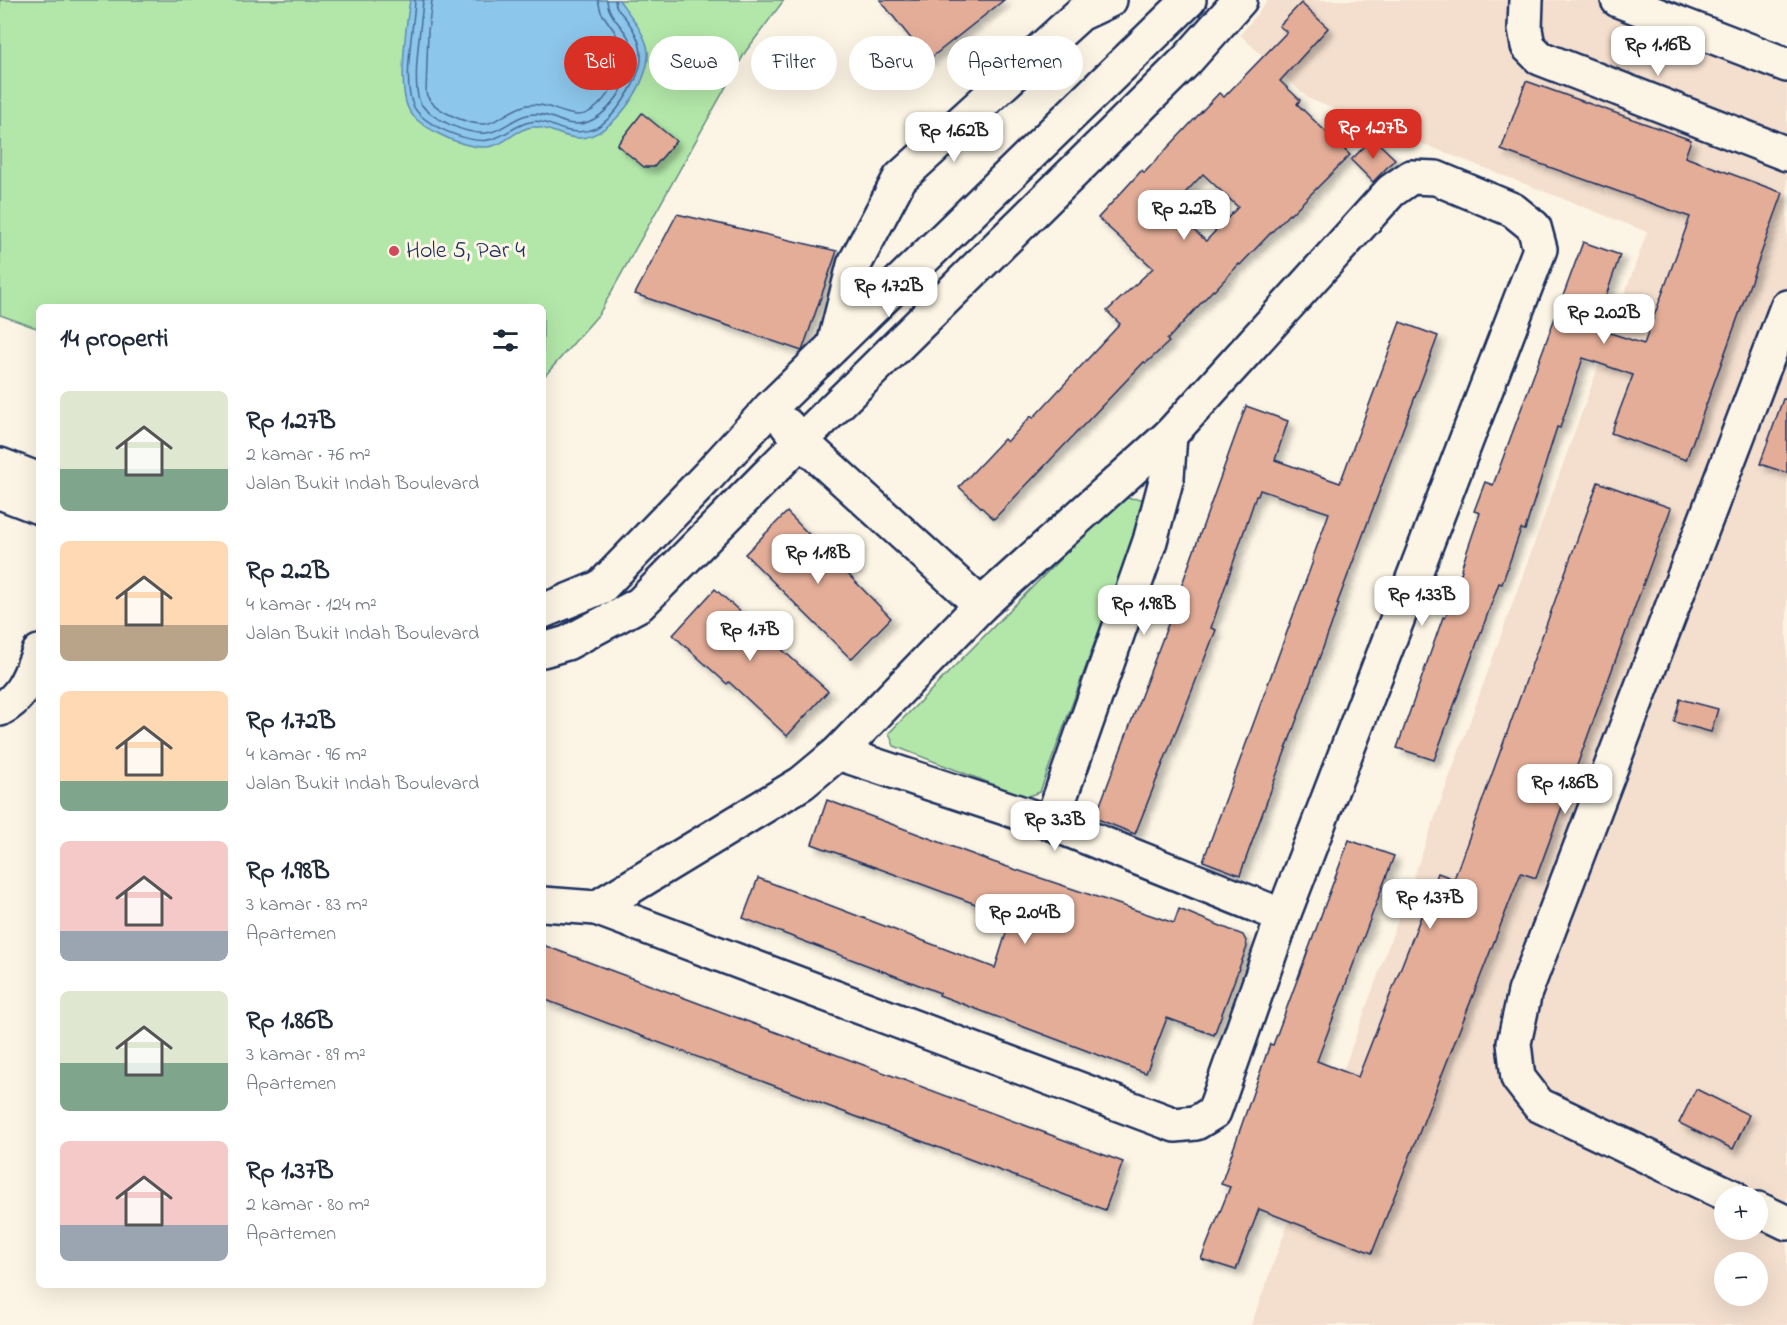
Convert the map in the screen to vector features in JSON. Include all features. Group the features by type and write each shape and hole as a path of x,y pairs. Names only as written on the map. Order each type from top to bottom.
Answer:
{"street":[{"path":"833,347 854,265 900,178 1080,14 1110,0"},
{"path":"546,610 601,587 771,407 1188,0"},
{"path":"546,649 567,643 640,604 801,441 1186,61 1240,0"},
{"path":"1526,0 1525,29 1528,46 1540,58 1787,154"},
{"path":"1618,0 1787,65"},
{"path":"546,904 596,908 1175,1125 1196,1123 1214,1112 1284,916 1540,249 1534,227 1513,210 1436,178 1411,177 1391,191 1170,435 981,605 838,753 802,783 596,908"},
{"path":"1714,1188 1539,1105 1518,1078 1514,1043 1525,992 1787,307"},
{"path":"771,407 801,441 981,605"},
{"path":"1051,823 1150,541 1167,477 1170,435"},
{"path":"0,465 36,479"},
{"path":"0,492 36,506"},
{"path":"0,709 8,705 25,686 36,659"},
{"path":"838,753 1051,823 1284,916"},
{"path":"1768,1213 1787,1222"}],"shaded area":[{"path":"1268,0 1633,0 1787,57 1787,1325 1251,1325 1647,232 1309,99 1240,35"}],"green space":[{"path":"0,0 784,0 757,36 751,36 751,44 739,64 739,36 649,36 649,90 724,90 599,314 546,375 546,304 36,304 36,328 0,315"},
{"path":"1120,498 1147,499 1040,792 1026,797 894,746 889,733"}],"water":[{"path":"410,0 619,0 644,38 648,51 643,78 637,90 636,92 627,106 605,128 592,135 574,138 544,128 532,127 487,147 456,141 439,134 413,116 405,98 403,71"}],"building":[{"path":"880,0 1004,0 958,36 947,36 947,45 935,54 935,36 909,36"},
{"path":"1301,3 1328,28 1280,81 1300,100 1297,104 1350,155 1213,290 1167,340 1169,342 1146,363 1144,362 994,519 959,487 1004,439 1007,442 1031,416 1033,418 1120,324 1107,311 1153,268 1098,218 1219,93 1224,97 1287,32 1279,26","holes":["1203,174 1238,207 1206,241 1170,209"]},
{"path":"1526,81 1691,140 1685,157 1783,193 1686,460 1611,433 1633,375 1583,358 1560,428 1557,427 1525,530 1521,529 1502,584 1499,583 1434,760 1397,748 1462,570 1480,513 1474,511 1485,482 1493,485 1583,242 1620,255 1595,328 1644,344 1690,217 1501,150"},
{"path":"642,113 676,141 654,167 644,167 617,145"},
{"path":"1373,138 1395,159 1373,182 1351,160"},
{"path":"677,214 837,251 802,351 635,294"},
{"path":"1400,322 1438,336 1337,604 1339,604 1240,875 1203,861 1329,513 1260,490 1211,628 1216,630 1135,834 1095,818 1182,587 1246,406 1288,421 1275,460 1340,483"},
{"path":"1783,399 1787,399 1787,473 1760,464"},
{"path":"1598,482 1671,508 1536,878 1521,873 1372,1253 1259,1209 1236,1270 1201,1259 1230,1187 1221,1184 1270,1044 1273,1045 1349,840 1394,856 1317,1061 1358,1077 1438,873 1454,879"},
{"path":"787,512 891,618 851,659 745,554"},
{"path":"715,589 828,691 787,736 729,682 727,684 673,635"},
{"path":"1680,699 1718,709 1711,732 1674,722"},
{"path":"827,800 993,862 1174,923 1179,909 1243,935 1247,947 1214,1035 1167,1018 1146,1073 743,918 758,878 995,968 1011,917 812,844"},
{"path":"546,946 1123,1162 1105,1210 546,1000"},
{"path":"1696,1089 1749,1115 1733,1149 1679,1123"}],"place":[{"name":"Hole 5, Par 4","path":"394,251"}]}
